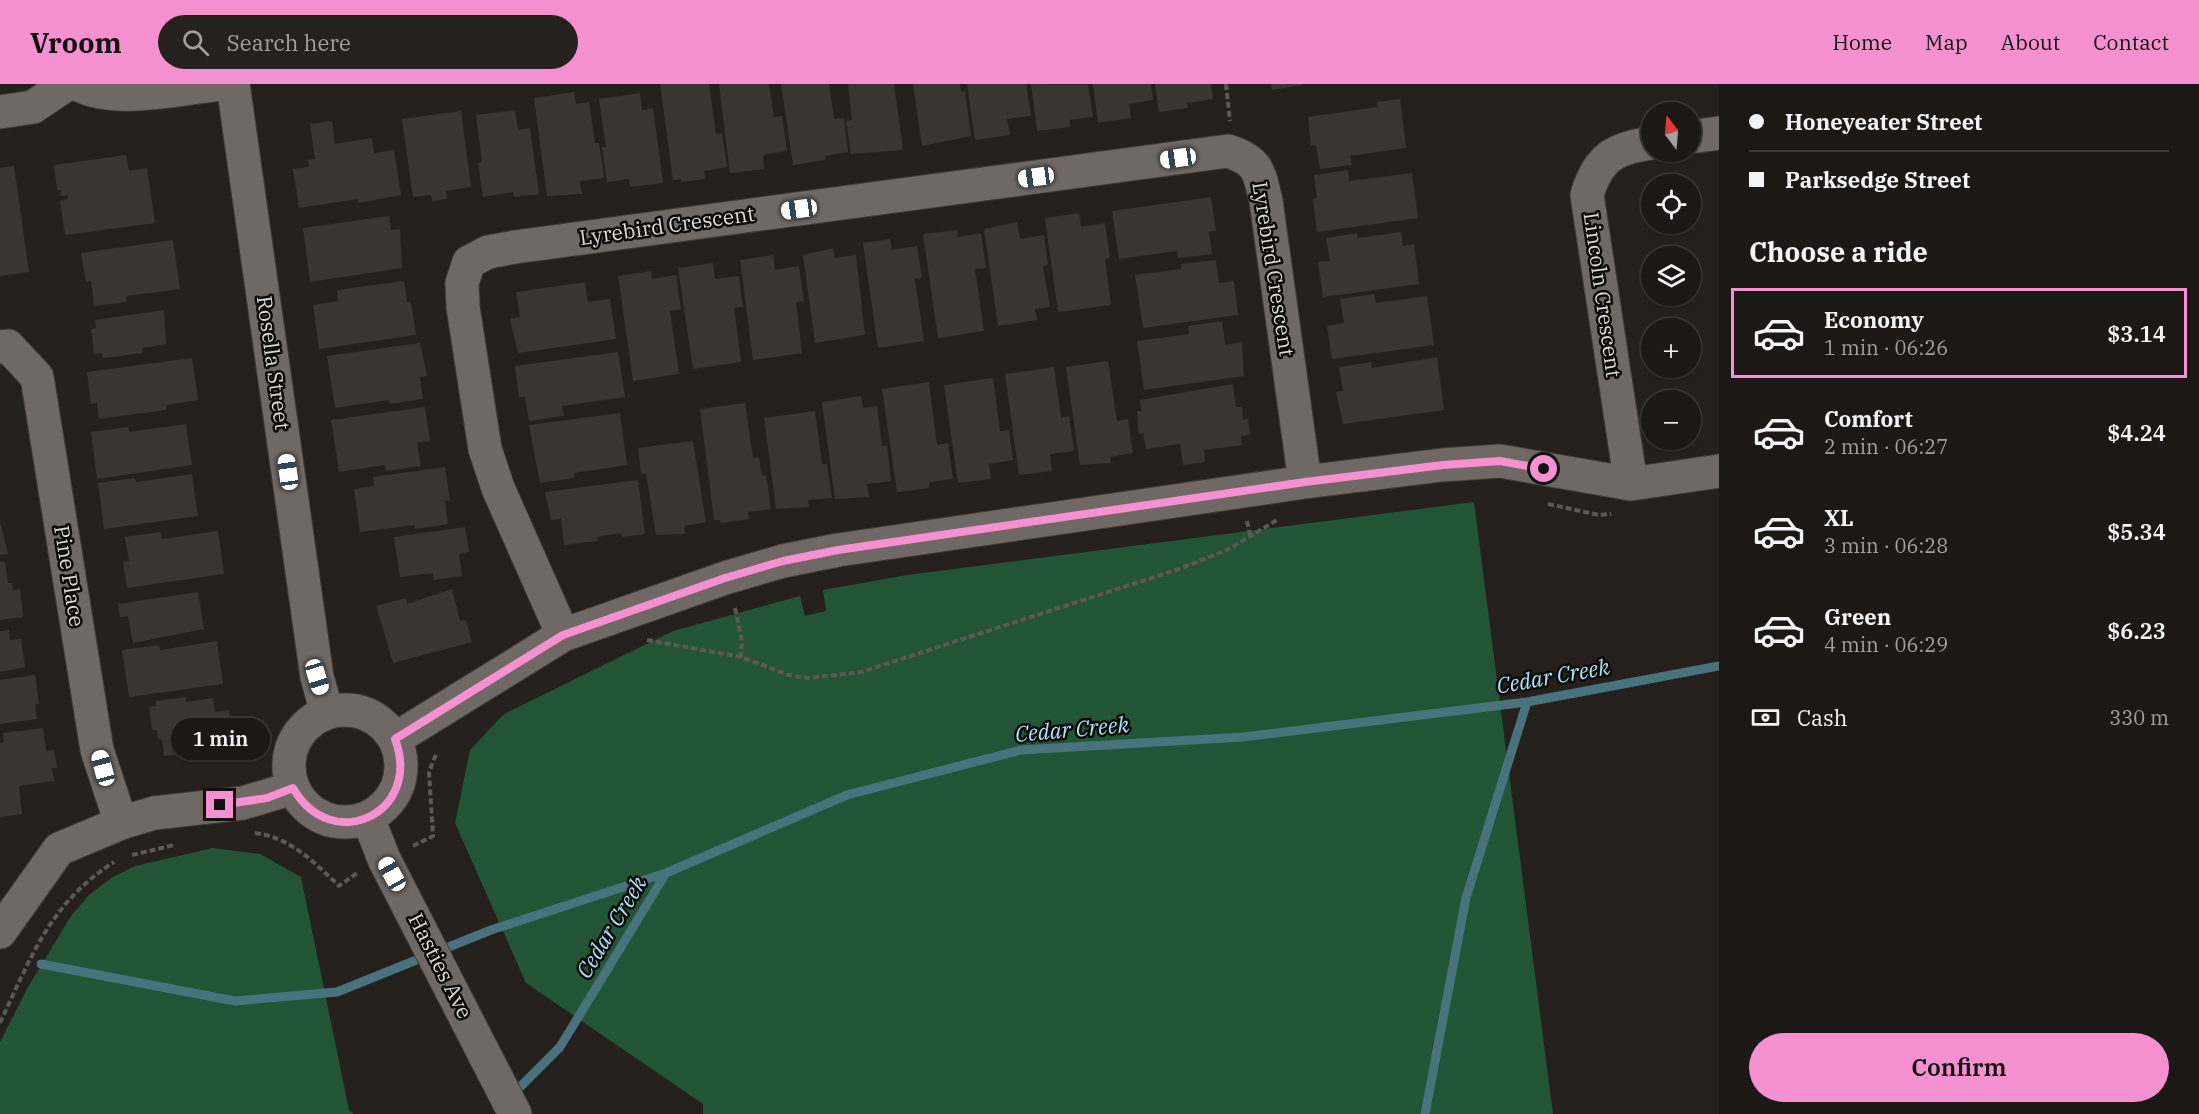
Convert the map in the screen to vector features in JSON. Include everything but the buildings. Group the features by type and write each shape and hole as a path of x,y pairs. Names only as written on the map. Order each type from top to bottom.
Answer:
{"street":[{"path":"0,112 33,107 67,84"},
{"path":"77,84 92,92 113,95 222,84"},
{"name":"Rosella Street","path":"233,84 317,677 327,713"},
{"path":"1701,135 1719,133"},
{"name":"Lincoln Crescent","path":"1626,498 1587,195 1593,174 1607,158 1629,146 1641,144"},
{"name":"Lyrebird Crescent","path":"563,635 498,488 485,449 463,307 462,283 469,262 489,252 1228,151 1248,158 1260,176 1266,201 1305,482"},
{"name":"Pine Place","path":"0,346 8,346 37,377 98,750 121,823"},
{"path":"395,739 563,635 725,578 783,561 838,550 1305,482 1443,465 1500,461 1626,498 1719,471"},
{"path":"343,710 359,711 385,727 395,739 400,754 399,784 381,810 368,818 354,822 324,819 300,801 293,788 289,773 293,743 313,719 327,713 343,710"},
{"path":"0,932 59,849 121,823 154,813 259,799 293,788"},
{"name":"Hasties Ave","path":"368,818 384,860 515,1114"}],"path":[{"path":"1544,503 1599,515 1626,498"},
{"path":"637,640 651,640 741,657 789,675 808,678 861,672 1179,569 1229,549 1280,518"},
{"path":"725,578 738,616 741,657"},
{"path":"420,843 434,836 429,772 436,753 442,745"},
{"path":"247,833 282,839 314,862 339,886 348,878"},
{"path":"0,1023 40,939 75,891 121,858 184,843"}],"green space":[{"path":"1474,502 1553,1114 703,1114 703,1104 526,983 455,823 470,750 504,714 673,631 800,596 805,616 826,611 823,590 907,575"},
{"path":"213,848 260,854 301,877 349,1110 354,1114 0,1114 0,1042 28,987 71,916 89,895 111,878 135,866"}],"waterway":[{"name":"Cedar Creek","path":"513,1094 560,1047 666,873 847,795 1021,750 1243,737 1527,702 1719,666"},
{"path":"1425,1114 1466,898 1527,702"},
{"path":"41,964 235,1001 337,992 491,930 666,873"}],"route":[{"path":"220,805 267,798 293,788 300,801 324,819 354,822 368,818 381,810 392,798 399,784 402,769 395,739 511,665 563,635 725,578 783,561 838,550 1305,482 1443,465 1500,461 1544,469"}]}
